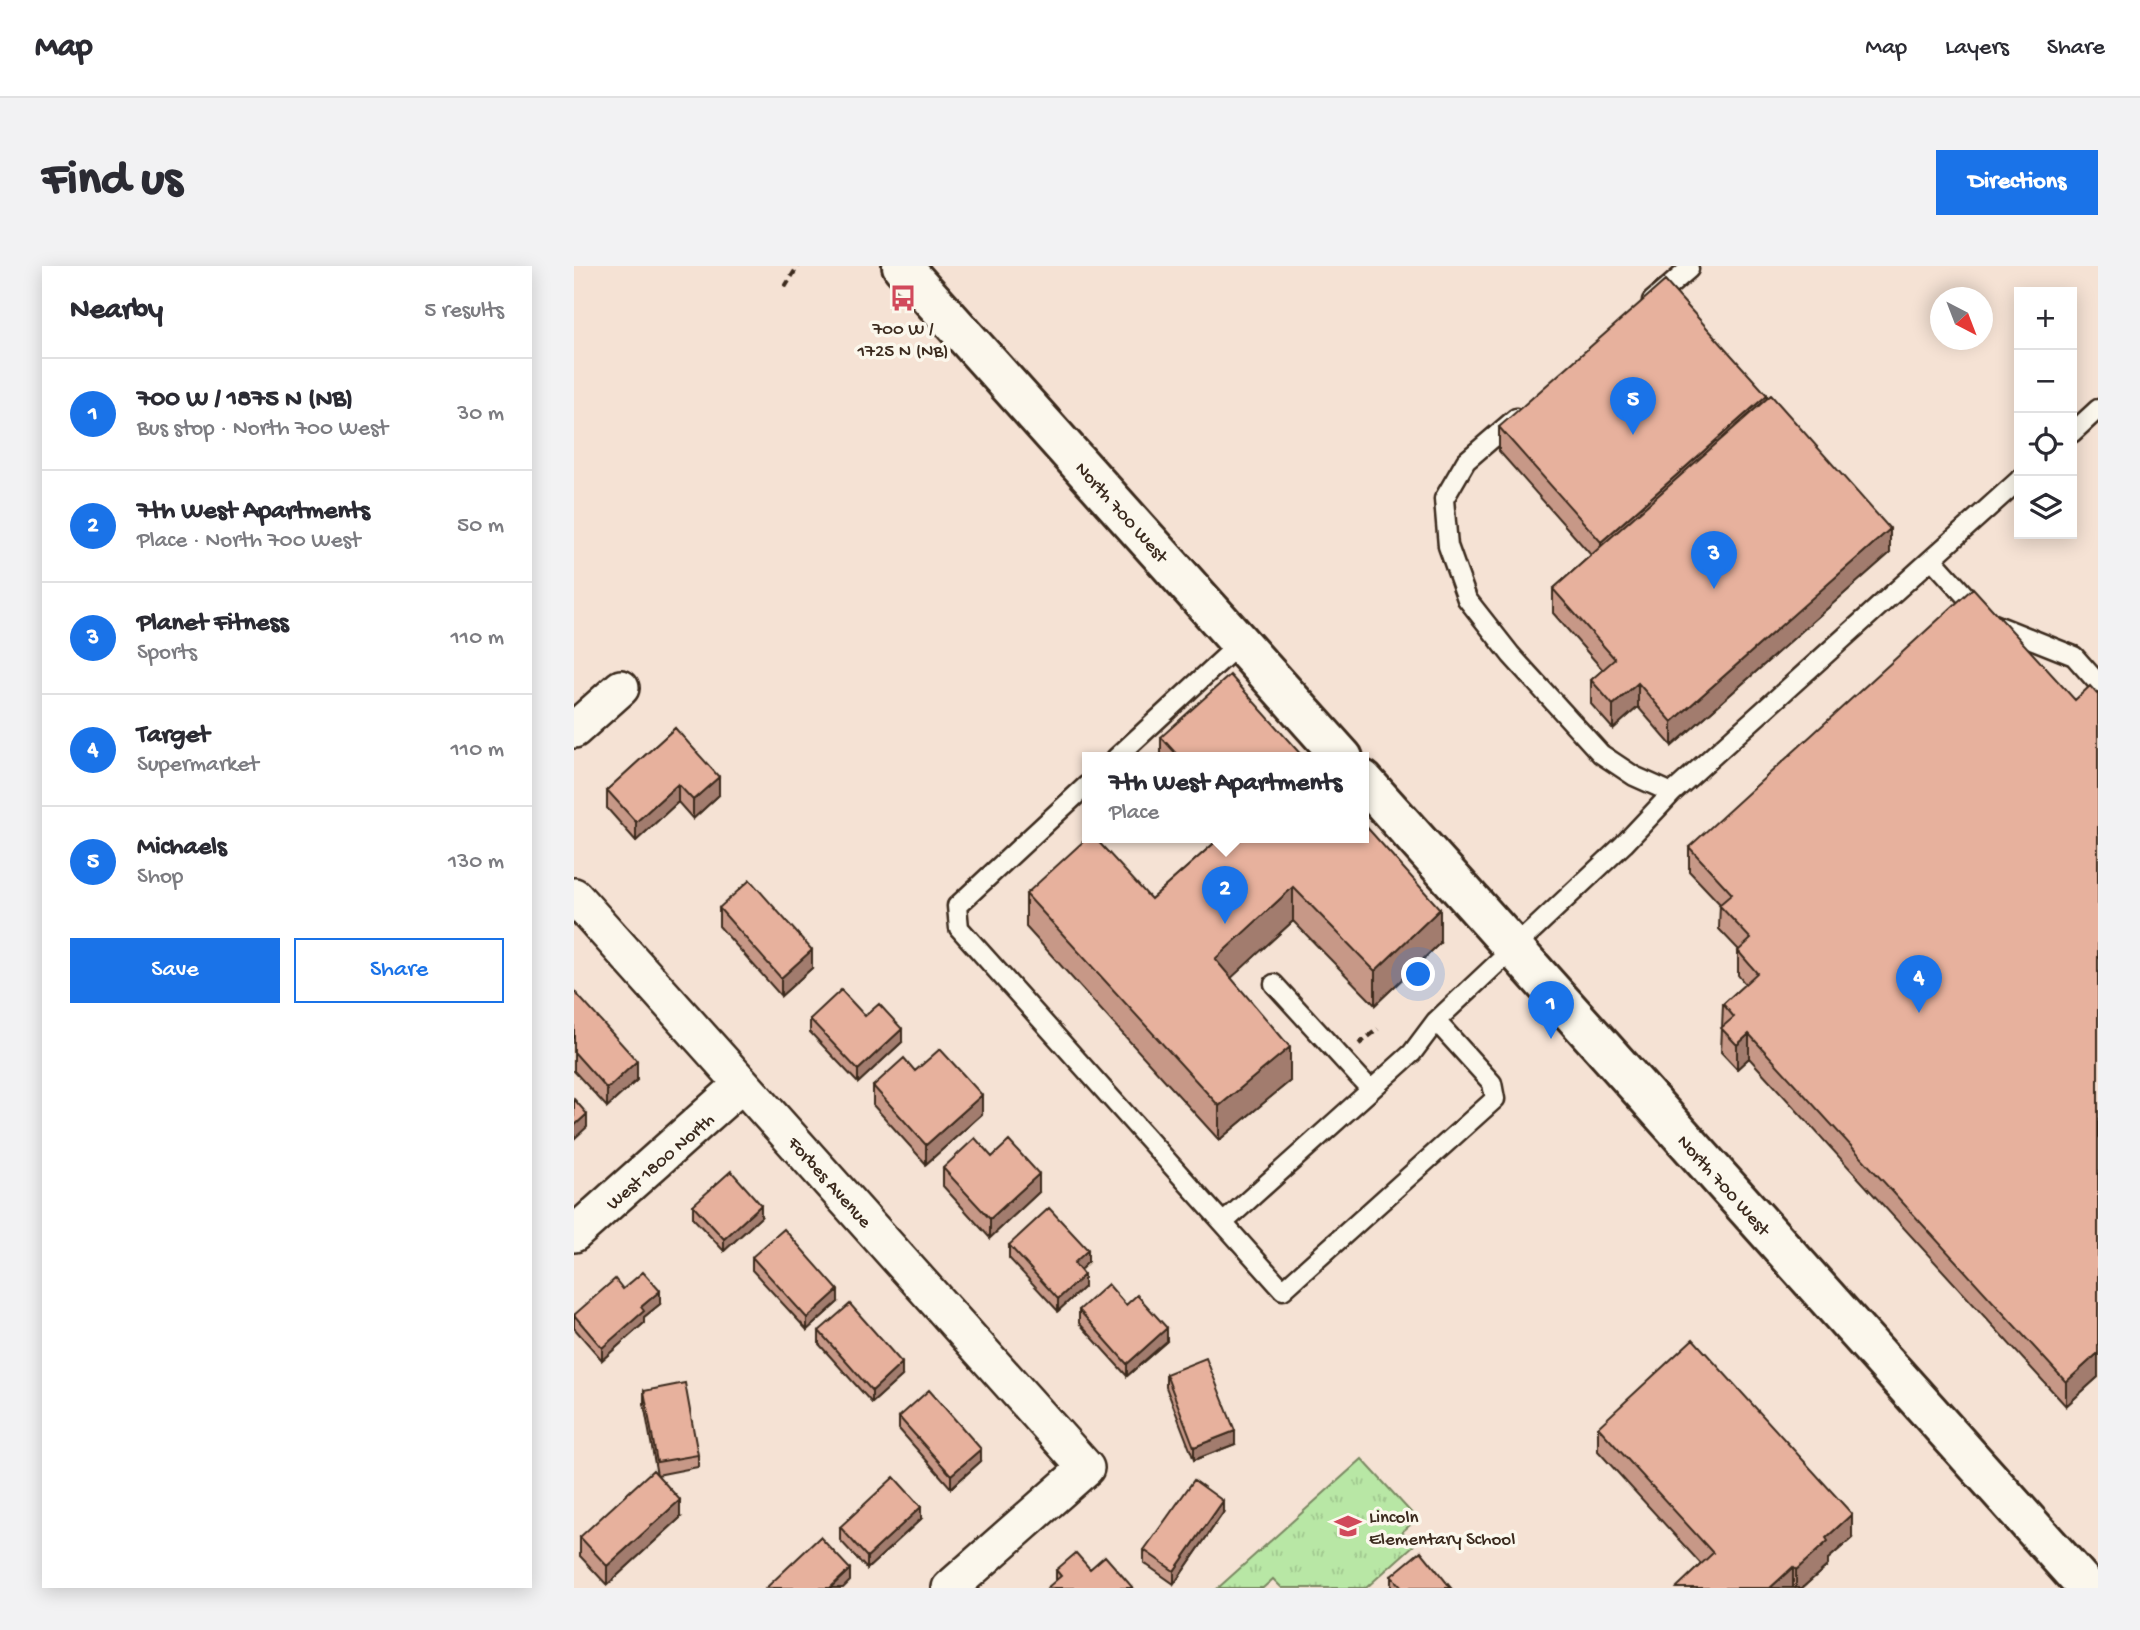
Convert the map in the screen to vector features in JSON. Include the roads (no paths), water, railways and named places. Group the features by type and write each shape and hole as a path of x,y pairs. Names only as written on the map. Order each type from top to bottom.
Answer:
{"street":[{"name":"North 700 West","path":"902,266 1338,752"},
{"path":"574,730 621,688"},
{"name":"North 700 West","path":"1369,787 2087,1588"},
{"name":"Forbes Avenue","path":"574,897 1086,1468 950,1588"},
{"name":"West 1800 North","path":"574,1234 742,1084"}],"lane":[{"path":"1638,313 1689,269"},
{"path":"1527,409 1466,461 1444,499 1448,546 1467,599 1511,655 1601,754 1634,776 1672,793"},
{"path":"2077,429 2098,410"},
{"path":"1223,1223 1412,1053 1436,1021 1624,844 1672,793 2014,485"},
{"path":"1932,559 1989,622 2074,656 2098,683"},
{"path":"1122,752 1240,643"},
{"path":"1082,790 957,906 959,928 1283,1290 1495,1100 1492,1083 1436,1021"},
{"path":"1273,984 1371,1090"}],"place":[{"name":"700 W / 1725 N (NB)","path":"903,298"},
{"name":"Michaels","path":"1633,435"},
{"name":"Planet Fitness","path":"1714,589"},
{"name":"7th West Apartments","path":"1225,924"},
{"name":"Target","path":"1919,1013"},
{"name":"700 W / 1875 N (NB)","path":"1551,1039"},
{"name":"Lincoln Elementary School","path":"1348,1526"}]}
